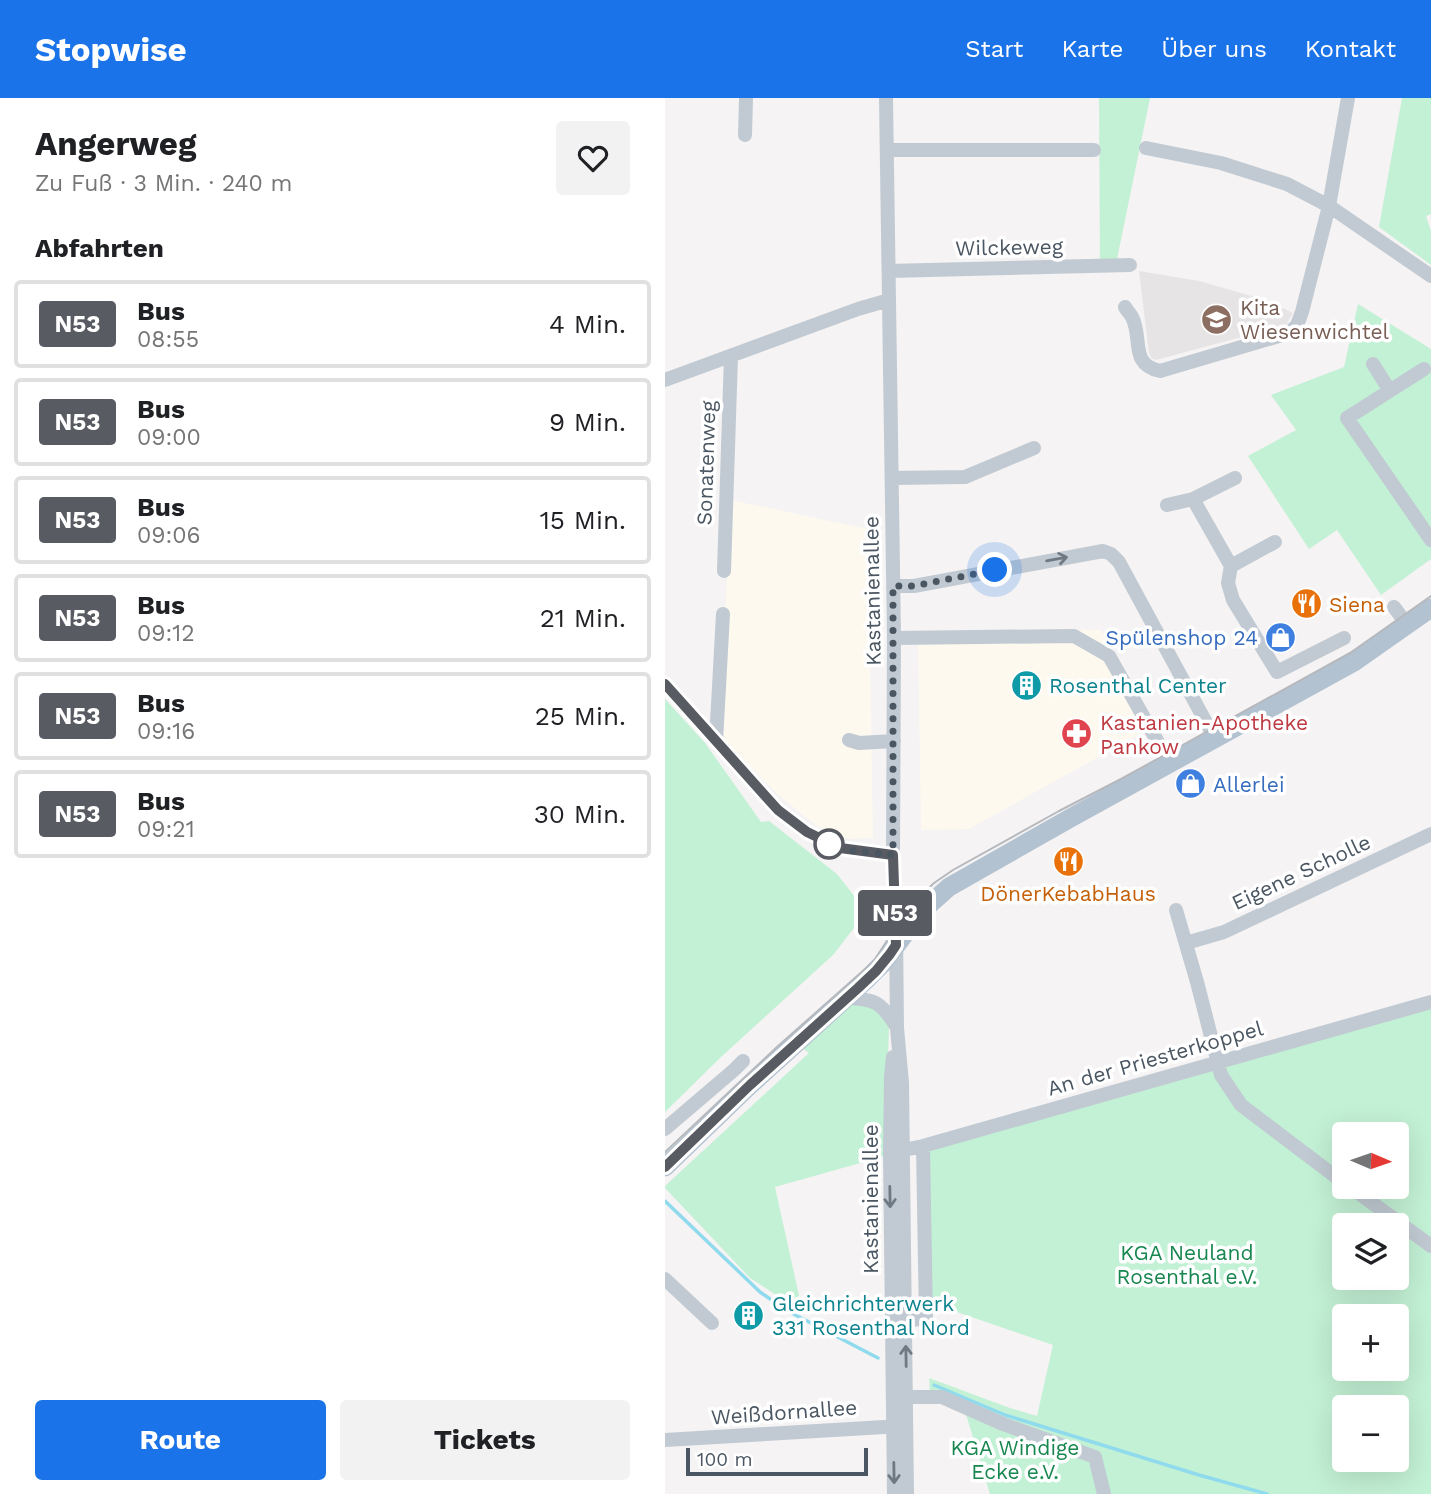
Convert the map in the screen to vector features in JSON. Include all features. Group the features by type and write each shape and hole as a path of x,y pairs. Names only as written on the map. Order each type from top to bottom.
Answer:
{"main road":[{"path":"665,1167 750,1085 876,971 921,912 949,887 1354,662 1431,608"}],"street":[{"path":"745,135 746,98"},
{"name":"Kastanienallee","path":"886,98 894,638 893,855 897,1029 901,1066 896,1152 900,1426 907,1494"},
{"path":"1125,307 1132,317 1138,354 1147,365 1160,371 1289,333 1297,325 1302,312 1329,206 1349,98"},
{"path":"1146,148 1221,163 1287,184 1329,206 1431,276"},
{"path":"887,150 1094,150"},
{"name":"Wilckeweg","path":"888,271 1130,265"},
{"path":"665,380 889,300"},
{"name":"Sonatenweg","path":"724,571 730,356"},
{"path":"1373,364 1389,391"},
{"path":"1424,369 1346,418 1431,540"},
{"path":"892,478 965,477 1034,448"},
{"path":"1167,505 1193,499 1235,478"},
{"path":"1193,499 1231,566 1228,583 1233,600 1277,672 1344,638"},
{"path":"1231,566 1275,542"},
{"path":"893,586 913,586 1103,551 1111,554 1119,562 1215,740"},
{"path":"1394,607 1408,626"},
{"path":"716,741 723,614"},
{"path":"894,638 1074,636 1109,656 1159,744"},
{"path":"665,684 778,810 807,832 840,848 893,855"},
{"path":"849,740 859,743 894,741"},
{"name":"Eigene Scholle","path":"1186,943 1223,932 1431,834"},
{"path":"1176,910 1220,1075 1241,1105 1332,1174"},
{"path":"847,998 875,1001 887,1011 897,1029"},
{"name":"An der Priesterkoppel","path":"896,1152 1431,1002"},
{"path":"665,1129 743,1061"},
{"path":"905,1321 926,1318 923,1146"},
{"name":"Kastanienallee","path":"894,1494 900,1426 906,1397 905,1321 896,1152"},
{"path":"1367,1199 1431,1246"},
{"path":"665,1279 712,1323"},
{"path":"906,1397 943,1397 1003,1424 1095,1457 1104,1494"},
{"name":"Weißdornallee","path":"665,1440 900,1426"}],"shaded area":[{"name":"Kita Wiesenwichtel","path":"1139,271 1199,281 1262,299 1293,313 1286,325 1156,360 1151,358 1149,353"},
{"path":"731,500 868,529 873,838 849,839 817,826 777,794 719,734"},
{"path":"1101,630 1154,726 969,829 921,830 918,632"}],"green space":[{"path":"1099,98 1150,98 1116,264 1100,262"},
{"path":"1402,98 1431,98 1431,214 1426,216 1431,231 1431,265 1379,227"},
{"path":"1358,304 1431,349 1431,559 1381,595 1337,530 1309,549 1248,456 1296,430 1271,395 1344,367"},
{"path":"665,699 705,743 761,822 769,821 837,874 855,897 858,923 833,955 665,1112"},
{"path":"847,1004 878,1007 889,1026 885,1156 775,1187 801,1311 750,1278 665,1186 809,1053 802,1048"},
{"path":"1431,1007 1431,1241 1409,1226 1409,1213 1391,1213 1371,1199 1409,1199 1409,1122 1332,1122 1332,1170 1243,1103 1222,1065"},
{"name":"KGA Neuland Rosenthal e.V.","path":"1213,1068 1239,1106 1332,1176 1332,1199 1362,1199 1380,1213 1332,1213 1332,1290 1409,1290 1409,1234 1431,1250 1431,1494 990,1494 962,1401 930,1392 929,1378 1037,1416 1053,1345 928,1302 926,1149"}],"waterway":[{"path":"665,1201 760,1292 786,1310 878,1358"},
{"path":"934,1385 1005,1415 1267,1494"}],"tram line":[{"path":"665,1152 873,962 909,907 934,883 1059,811 1350,653 1431,596"}],"bus line":[{"name":"N53","path":"665,684 778,810 807,832 840,848 893,855 896,945 883,964 665,1167"}],"place":[{"name":"Kita Wiesenwichtel","path":"1217,319"},
{"name":"Siena","path":"1306,604"},
{"name":"Spülenshop 24","path":"1281,637"},
{"name":"Rosenthal Center","path":"1026,685"},
{"name":"Kastanien-Apotheke Pankow","path":"1077,734"},
{"name":"Allerlei","path":"1190,784"},
{"name":"DönerKebabHaus","path":"1068,861"},
{"name":"Gleichrichterwerk 331 Rosenthal Nord","path":"749,1315"}],"route":[{"path":"829,844 845,850 893,855 893,586 913,586 995,570"}],"park label":[{"name":"KGA Windige Ecke e.V.","path":"1015,1459"}]}
